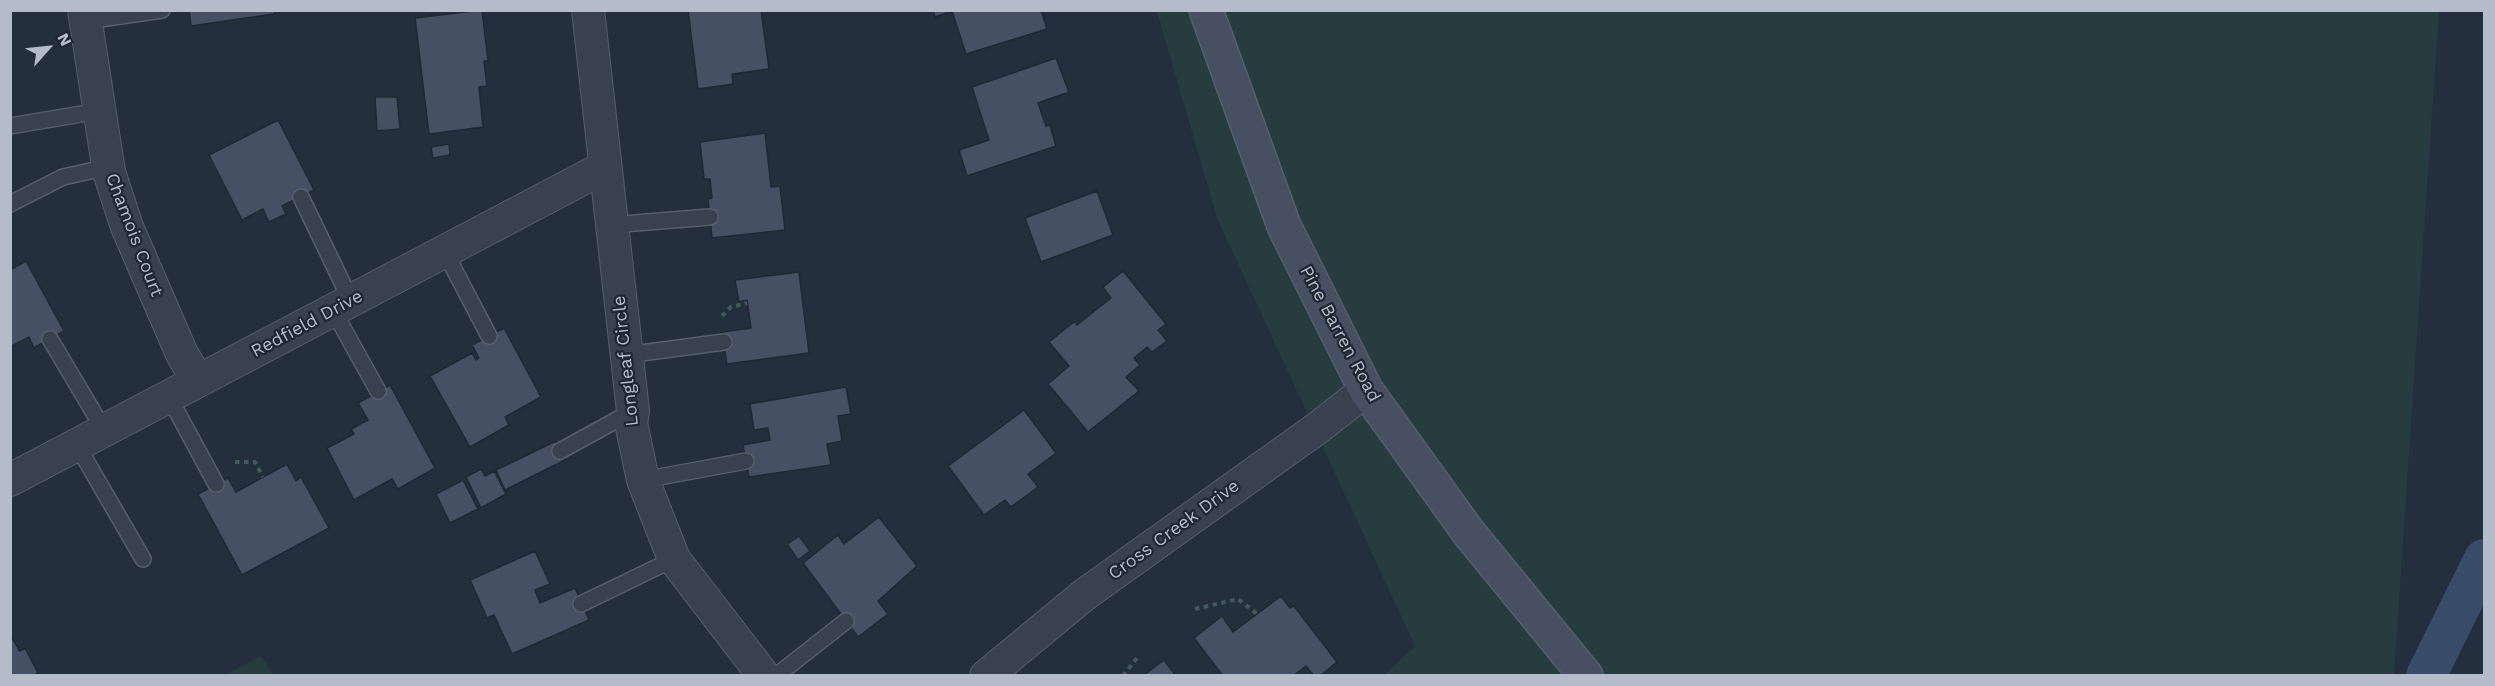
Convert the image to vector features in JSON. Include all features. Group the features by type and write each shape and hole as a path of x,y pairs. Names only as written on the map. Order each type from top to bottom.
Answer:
{"main road":[{"name":"Pine Barren Road","path":"1206,10 1284,226 1366,390 1469,533 1586,675"}],"street":[{"name":"Longleaf Circle","path":"588,10 603,168 633,411 631,423 643,480 674,559 764,675"},
{"name":"Chamois Court","path":"85,16 108,167 131,237 182,354 198,381"},
{"name":"Redfield Drive","path":"10,480 603,168"},
{"name":"Cross Creek Drive","path":"986,675 1083,595 1319,427 1366,390"}],"lane":[{"path":"85,16 162,10"},
{"path":"10,126 99,111"},
{"path":"10,204 63,177 108,167"},
{"path":"301,197 378,392"},
{"path":"610,225 710,217"},
{"path":"445,252 489,336"},
{"path":"50,339 104,430"},
{"path":"626,355 724,342"},
{"path":"169,396 216,484"},
{"path":"560,451 633,411"},
{"path":"76,445 143,559"},
{"path":"643,480 746,461"},
{"path":"581,604 674,559"},
{"path":"776,675 846,621"}],"path":[{"path":"1195,609 1238,599 1257,614"},
{"path":"1123,675 1137,658"}],"green space":[{"path":"1157,11 2439,11 2394,675 1384,675 1415,646 1217,218"},
{"path":"261,656 273,675 225,675"}],"building":[{"path":"189,10 274,10 274,14 191,26"},
{"path":"482,10 488,61 484,61 487,86 479,87 483,127 429,134 415,18"},
{"path":"688,10 761,10 769,69 732,74 733,84 698,89"},
{"path":"933,10 1041,10 1047,29 966,54 952,11 935,17"},
{"path":"1056,58 1069,92 1038,103 1046,126 1050,125 1056,146 967,176 959,150 989,140 972,87"},
{"path":"375,97 397,97 400,129 377,131"},
{"path":"278,120 314,190 282,206 286,214 269,222 263,209 242,220 209,155"},
{"path":"765,133 771,187 780,186 785,230 712,238 708,199 712,198 710,179 704,179 700,142"},
{"path":"449,144 450,155 433,158 431,147"},
{"path":"1097,191 1113,235 1041,262 1025,218"},
{"path":"26,261 64,331 34,348 29,337 10,347 10,270"},
{"path":"1123,271 1166,324 1158,330 1167,341 1152,352 1147,347 1134,358 1140,365 1126,377 1139,391 1088,432 1048,384 1069,366 1049,342 1075,321 1077,325 1111,298 1103,287"},
{"path":"799,272 809,353 727,364 722,332 751,328 747,300 739,302 735,280"},
{"path":"504,328 541,397 505,417 509,425 470,447 430,376 472,353 476,360 479,358 472,345"},
{"path":"390,385 435,468 398,489 392,479 354,500 327,448 354,434 351,429 368,420 358,403"},
{"path":"846,387 851,414 838,416 842,441 827,444 831,465 749,477 743,445 770,440 768,428 754,430 750,404"},
{"path":"1024,410 1056,453 1028,474 1038,487 1011,507 1005,500 984,515 948,466"},
{"path":"556,441 565,460 505,490 496,470"},
{"path":"287,464 296,481 301,477 329,528 242,575 198,494 228,478 236,492"},
{"path":"481,469 485,476 494,471 506,494 481,508 466,477"},
{"path":"463,480 478,509 450,523 436,494"},
{"path":"879,517 917,566 878,601 888,614 858,637 803,563 838,535 844,544"},
{"path":"799,536 810,551 798,560 787,544"},
{"path":"535,551 550,584 535,590 540,603 575,588 589,620 512,654 494,615 487,618 470,580"},
{"path":"1281,596 1290,608 1294,606 1337,662 1320,676 1314,676 1306,666 1293,676 1223,676 1194,638 1222,616 1233,632"},
{"path":"10,635 20,651 25,648 38,673 33,676 10,676"},
{"path":"1164,660 1176,676 1143,676 1148,672"}],"waterway":[{"path":"2426,676 2484,559"}]}
